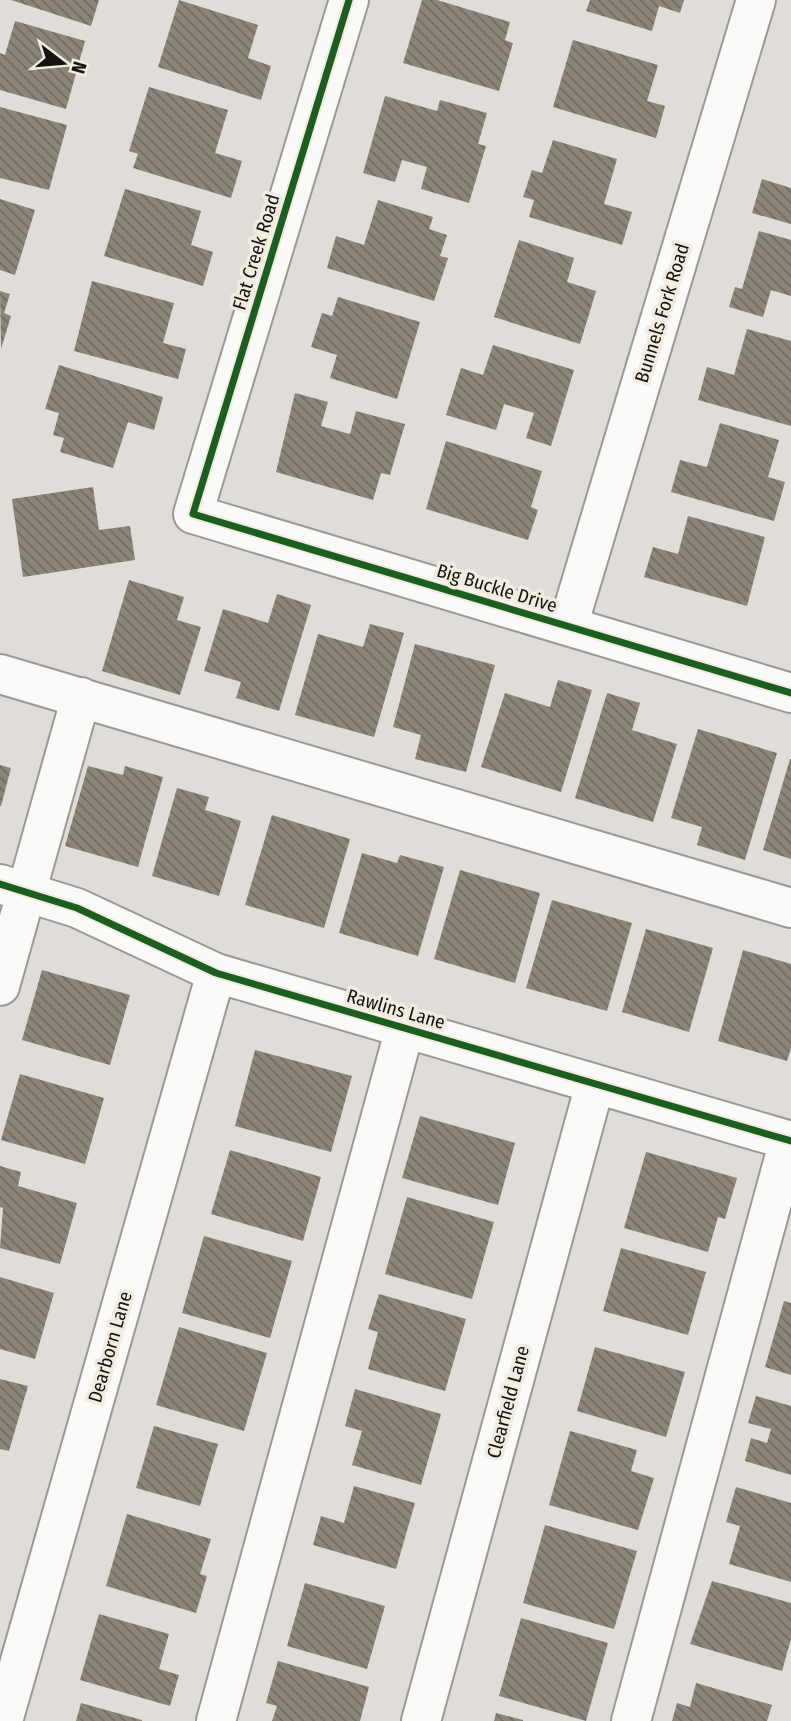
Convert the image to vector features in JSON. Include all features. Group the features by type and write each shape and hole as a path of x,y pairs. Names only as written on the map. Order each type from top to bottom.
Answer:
{"street":[{"name":"Flat Creek Road","path":"193,514 349,0"},
{"name":"Bunnels Fork Road","path":"568,626 756,0"},
{"name":"Big Buckle Drive","path":"193,514 791,693"},
{"path":"0,674 300,765 791,908"},
{"path":"0,986 13,888 81,697"},
{"name":"Rawlins Lane","path":"13,888 77,908 216,973 790,1141"},
{"name":"Dearborn Lane","path":"3,1721 216,973"},
{"path":"216,1721 405,1028"},
{"name":"Clearfield Lane","path":"421,1721 595,1084"},
{"path":"631,1721 790,1141"}],"building":[{"path":"11,0 99,0 91,26"},
{"path":"179,0 258,25 248,58 271,66 261,100 158,67"},
{"path":"422,0 437,0 510,22 505,40 513,43 499,91 403,63"},
{"path":"590,0 684,0 680,13 659,6 652,31 586,11"},
{"path":"15,21 85,41 66,109 0,90 0,53 5,55"},
{"path":"573,40 658,65 647,101 665,106 656,138 553,107"},
{"path":"149,87 228,110 215,153 242,161 231,198 133,168 138,154 129,151"},
{"path":"385,96 437,111 440,100 487,113 478,144 486,146 469,203 421,189 427,167 402,160 395,182 363,173"},
{"path":"0,107 67,125 49,190 0,178"},
{"path":"553,140 617,159 604,204 632,212 622,245 529,217 534,200 523,197 532,170 542,173"},
{"path":"762,179 791,188 791,224 752,213"},
{"path":"125,189 201,211 191,245 213,252 203,286 104,256"},
{"path":"0,199 35,210 15,275 0,270"},
{"path":"378,200 433,217 429,229 447,235 440,256 448,258 434,301 327,268 336,236 364,245"},
{"path":"759,231 791,240 791,296 771,290 763,317 729,307 735,287 742,289"},
{"path":"519,240 574,258 567,282 596,291 580,344 494,317"},
{"path":"92,281 174,303 163,343 186,349 178,379 74,351"},
{"path":"0,291 10,294 4,313 11,316 1,349"},
{"path":"338,297 420,322 397,399 330,378 337,355 311,347 322,313 332,316"},
{"path":"747,329 791,341 791,426 698,400 707,367 734,375"},
{"path":"493,345 574,370 551,446 526,438 534,413 504,404 496,430 446,415 461,368 483,375"},
{"path":"59,365 163,397 154,430 128,422 113,468 60,452 64,438 53,435 59,413 45,409"},
{"path":"295,393 328,402 321,426 350,434 356,411 405,424 390,475 381,473 373,500 276,472"},
{"path":"720,423 779,440 768,477 785,482 774,521 671,492 680,460 707,467"},
{"path":"446,441 542,471 531,507 538,510 528,540 426,509"},
{"path":"93,487 99,530 130,526 135,560 23,577 12,499"},
{"path":"688,516 765,537 747,606 644,577 653,547 678,554"},
{"path":"129,580 184,597 177,620 201,627 180,695 102,671"},
{"path":"277,594 311,605 279,711 236,698 241,682 204,671 223,609 268,623"},
{"path":"370,624 404,633 374,737 295,715 318,634 363,647"},
{"path":"415,644 495,665 466,772 415,759 421,735 393,727"},
{"path":"558,680 592,690 561,792 481,767 505,693 550,707"},
{"path":"607,693 640,703 632,730 677,744 653,822 575,798"},
{"path":"698,729 777,753 745,860 697,845 702,827 671,818"},
{"path":"791,759 791,859 763,850"},
{"path":"0,765 11,768 1,806 0,806"},
{"path":"88,766 123,775 125,766 163,777 138,867 65,846"},
{"path":"177,788 209,797 205,810 241,821 219,896 152,876"},
{"path":"272,815 350,839 324,928 245,905"},
{"path":"362,853 397,863 400,855 444,867 418,956 339,933"},
{"path":"460,870 540,893 515,983 434,959"},
{"path":"552,900 632,923 607,1011 526,988"},
{"path":"646,929 713,948 689,1032 622,1012"},
{"path":"743,950 791,964 791,1048 787,1061 718,1041"},
{"path":"42,970 130,995 110,1065 22,1040"},
{"path":"255,1050 352,1076 331,1152 235,1126"},
{"path":"20,1074 104,1098 85,1164 1,1140"},
{"path":"420,1116 515,1143 498,1205 402,1178"},
{"path":"230,1150 321,1177 303,1241 211,1214"},
{"path":"646,1152 737,1178 725,1219 718,1217 708,1252 624,1228"},
{"path":"0,1166 21,1172 18,1186 77,1203 60,1264 0,1248 3,1208 0,1207"},
{"path":"407,1197 494,1222 472,1299 385,1274"},
{"path":"204,1236 292,1261 270,1338 182,1313"},
{"path":"621,1248 706,1272 688,1335 603,1311"},
{"path":"0,1277 54,1293 35,1359 0,1349"},
{"path":"379,1294 466,1319 445,1391 368,1369 378,1332 368,1329"},
{"path":"784,1301 791,1303 791,1375 765,1367"},
{"path":"179,1327 267,1353 244,1431 156,1405"},
{"path":"595,1347 685,1372 666,1437 577,1411"},
{"path":"0,1379 28,1386 9,1451 0,1449"},
{"path":"355,1389 441,1414 421,1485 352,1465 362,1431 345,1426"},
{"path":"756,1396 791,1406 791,1475 745,1461 751,1438 767,1443 771,1429 748,1423"},
{"path":"154,1426 218,1444 200,1506 136,1488"},
{"path":"570,1431 637,1450 631,1471 654,1478 638,1530 549,1505"},
{"path":"354,1486 415,1503 396,1569 313,1545 321,1516 344,1523"},
{"path":"736,1487 791,1503 791,1582 729,1564 740,1526 726,1522"},
{"path":"127,1514 211,1539 200,1574 207,1576 196,1613 106,1586"},
{"path":"545,1525 637,1551 614,1629 523,1603"},
{"path":"712,1581 791,1603 791,1639 782,1671 690,1644"},
{"path":"305,1583 385,1606 367,1669 287,1646"},
{"path":"99,1614 169,1634 159,1669 179,1675 170,1706 80,1680"},
{"path":"521,1618 608,1643 586,1721 499,1696"},
{"path":"278,1661 369,1687 360,1721 272,1721 277,1706 266,1703"},
{"path":"696,1683 772,1705 767,1721 672,1721 677,1703 690,1707"},
{"path":"81,1703 142,1720 142,1721 76,1721"},
{"path":"496,1713 523,1720 523,1721 494,1721"}],"cycle path":[{"path":"349,0 193,514 791,693"},
{"path":"0,884 77,908 216,973 791,1141"}]}
